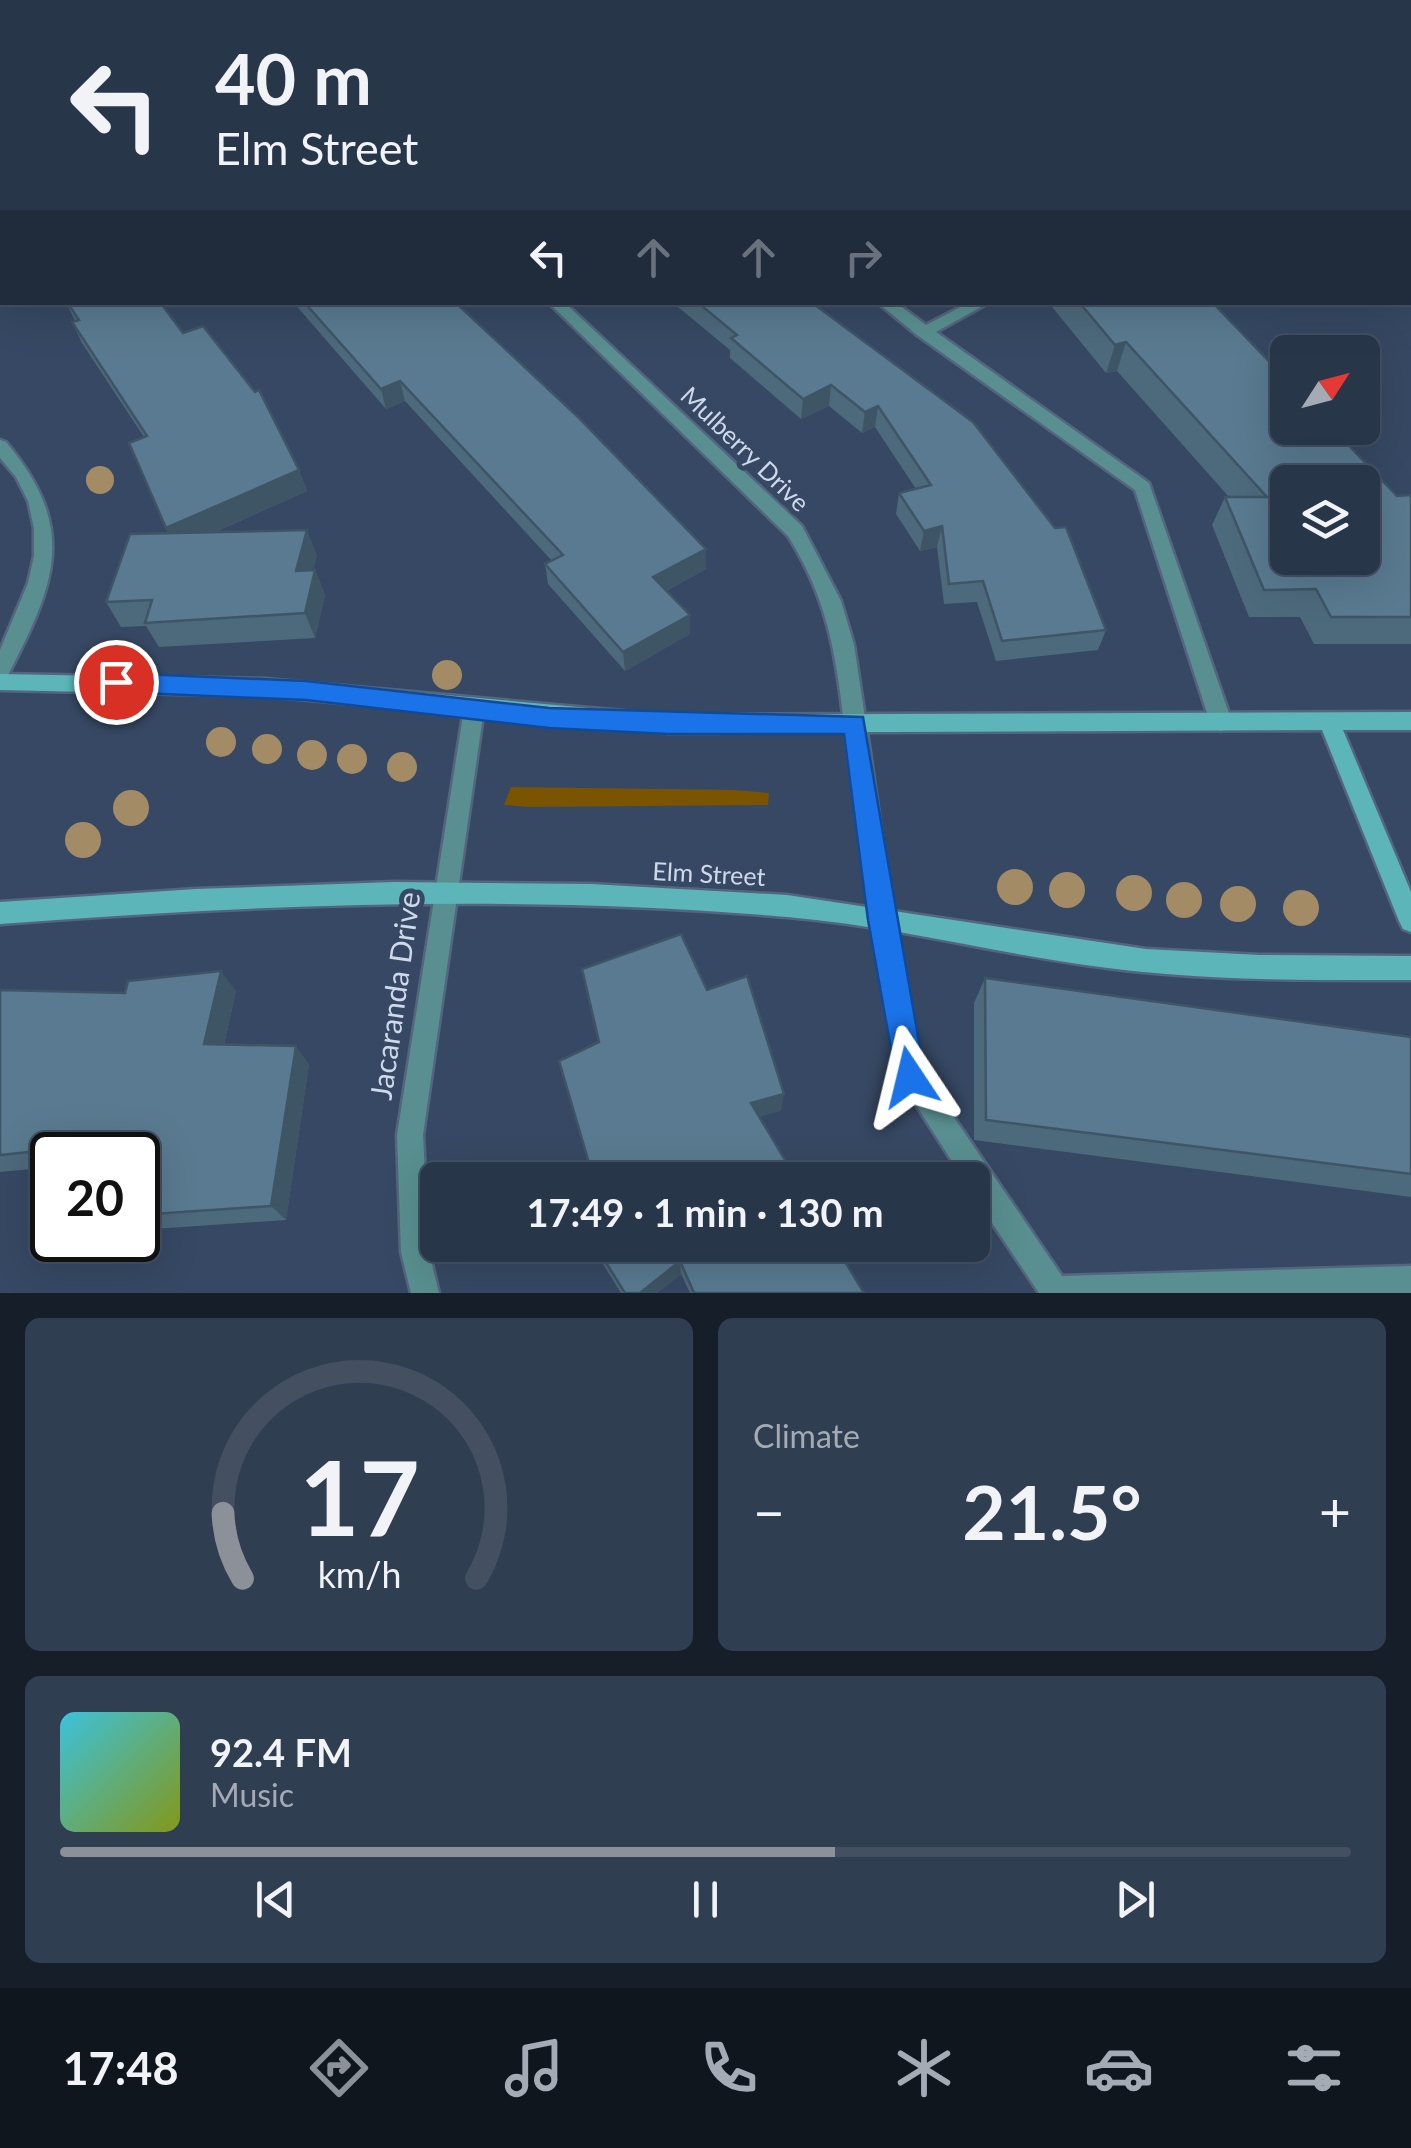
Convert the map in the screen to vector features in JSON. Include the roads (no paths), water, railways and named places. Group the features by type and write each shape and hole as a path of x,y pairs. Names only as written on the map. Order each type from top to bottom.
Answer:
{"street":[{"name":"Mulberry Drive","path":"558,305 795,530 824,574 841,618 882,920 910,1077 1055,1292"},
{"path":"888,305 1143,487 1221,722"},
{"path":"924,332 977,305"},
{"path":"0,446 24,471 41,502 46,536 42,574 0,671"},
{"path":"0,682 193,683 668,724 1411,721"},
{"name":"Jacaranda Drive","path":"425,1293 415,1252 410,1136 442,896 474,709"},
{"path":"1329,721 1411,921"},
{"name":"Elm Street","path":"0,913 105,904 442,896 665,898 792,906 1108,957 1249,968 1411,968"},
{"path":"1055,1292 1411,1280"}]}
